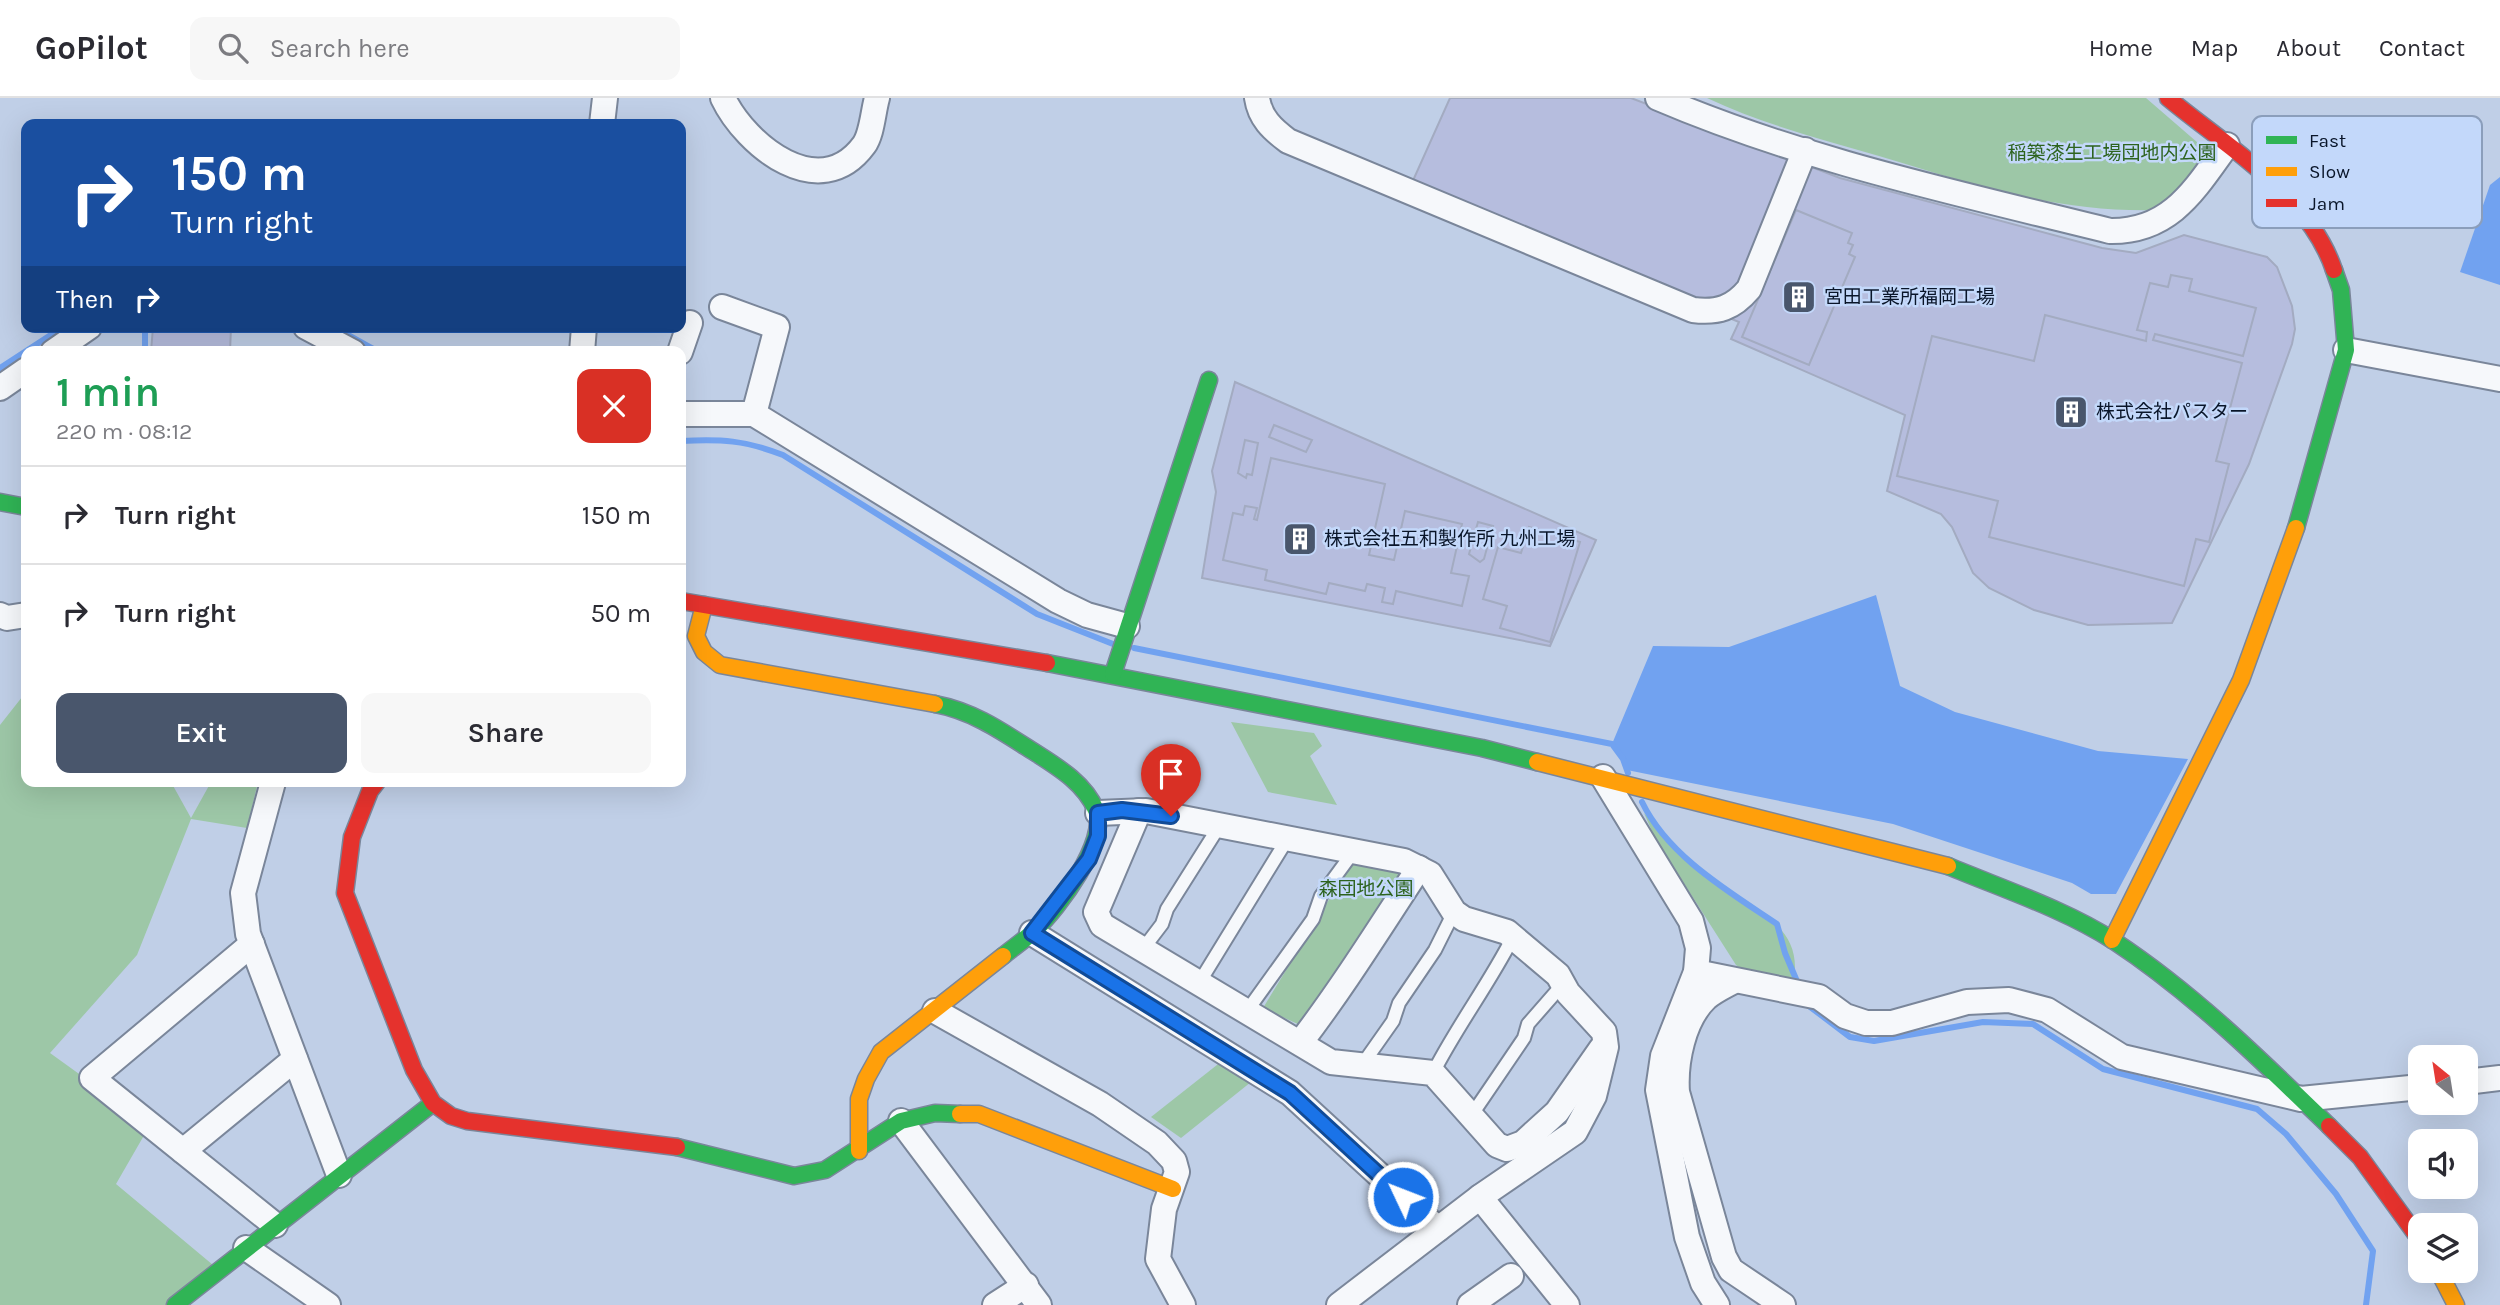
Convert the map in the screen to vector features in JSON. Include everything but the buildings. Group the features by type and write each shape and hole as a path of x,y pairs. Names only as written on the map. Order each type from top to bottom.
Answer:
{"street":[{"path":"602,119 605,98"},
{"path":"723,98 731,114 756,143 780,161 814,171 835,168 852,158 866,143 877,98"},
{"path":"1257,98 1261,115 1273,130 1288,141 1693,310 1709,312 1724,310 1739,301 1749,289 1805,150"},
{"path":"1658,98 1709,120 1892,177 2110,231 2133,231 2164,219 2190,196 2227,145"},
{"path":"2168,98 2252,167"},
{"path":"2112,940 2241,680 2288,558 2346,350 2341,290 2328,251 2310,228"},
{"path":"722,307 777,327 754,414"},
{"path":"682,346 690,323"},
{"path":"62,346 80,333"},
{"path":"317,333 342,346"},
{"path":"2346,350 2500,379"},
{"path":"0,388 21,373"},
{"path":"1113,674 1209,380"},
{"path":"686,414 754,414 1058,601 1087,615 1127,626"},
{"path":"0,502 21,506"},
{"path":"686,602 1113,674 1482,748 1947,866 2029,899 2112,940 2181,989 2360,1157 2408,1223"},
{"path":"704,605 696,636 704,652 720,665 943,706 983,719 1064,771 1087,793 1098,813 1098,836 1089,859 1032,933 881,1052 864,1078 857,1099 859,1151"},
{"path":"0,615 7,618 21,616"},
{"path":"1610,779 1691,921 1698,948 1696,972 1663,1056 1658,1090 1687,1237 1703,1283 1717,1305"},
{"path":"272,787 243,893 252,944 339,1175"},
{"path":"370,787 352,837 345,894 414,1070 433,1103 451,1116 467,1121 667,1145 794,1175 825,1170 859,1151 901,1121 935,1113 979,1114 1173,1189"},
{"path":"1098,813 1139,811 1404,861 1430,874 1454,912 1464,919 1513,937 1558,975 1604,1032 1606,1046 1594,1096 1575,1132 1480,1197 1348,1302"},
{"path":"1139,811 1097,912 1101,925 1331,1062 1433,1073 1497,1145 1507,1149 1523,1143 1558,1112 1597,1052 1606,1046"},
{"path":"1300,1043 1346,983 1358,960 1386,922 1419,868"},
{"path":"1032,933 1290,1093 1438,1229"},
{"path":"252,944 92,1078 275,1226"},
{"path":"1696,972 1819,997 1844,1016 1866,1023 1892,1023 1967,1002 2009,1000 2047,1010 2122,1057 2301,1099 2408,1088"},
{"path":"1734,981 1708,996 1698,1007 1686,1033 1676,1072 1676,1091 1724,1257 1731,1270 1783,1305"},
{"path":"934,1011 1100,1104 1157,1143 1174,1161 1177,1172 1164,1209 1158,1259 1183,1305"},
{"path":"183,1152 295,1059"},
{"path":"2478,1081 2500,1078"},
{"path":"175,1305 433,1103"},
{"path":"901,1121 1032,1295 996,1305"},
{"path":"1480,1197 1567,1305"},
{"path":"246,1248 328,1305"},
{"path":"1470,1305 1511,1276"},
{"path":"2445,1283 2456,1305"}],"lane":[{"path":"1143,949 1162,924 1167,909 1220,825"},
{"path":"1199,983 1288,838"},
{"path":"1247,1011 1313,919 1321,897 1354,851"},
{"path":"1362,1065 1393,1021 1399,1003 1435,950 1454,912"},
{"path":"1433,1073 1452,1035 1491,979 1513,937"},
{"path":"1471,1116 1524,1038 1528,1024 1563,984"}],"green space":[{"name":"稲築漆生工場団地内公園","path":"1707,98 2146,98 2205,149 2203,168 2159,210 2086,207 1983,187 1792,130"},
{"path":"21,698 21,787 174,787 191,818 208,787 257,787 247,828 191,819 137,955 50,1053 150,1125 116,1184 219,1270 175,1305 0,1305 0,725"},
{"path":"1231,722 1314,733 1322,746 1310,756 1337,805 1268,792"},
{"path":"1644,813 1714,882 1760,912 1784,934 1792,947 1795,964 1793,985 1752,977 1736,965 1655,838"},
{"name":"森団地公園","path":"1356,855 1398,864 1403,881 1302,1026 1263,1008"},
{"path":"1222,1061 1256,1078 1181,1138 1151,1117"}],"water":[{"path":"2500,177 2500,285 2460,272 2475,228 2482,228 2482,208 2490,185"},
{"path":"1876,595 1900,686 1955,712 2098,751 2188,759 2116,894 2091,894 2072,883 1893,824 1627,770 1624,756 1612,744 1653,646 1729,647"}],"waterway":[{"path":"34,346 54,333"},
{"path":"145,333 145,346"},
{"path":"345,333 368,346"},
{"path":"0,368 21,354"},
{"path":"686,441 733,442 757,446 783,455 1037,614 1113,644"},
{"path":"1134,648 1612,744 1623,759 1628,773"},
{"path":"1642,802 1653,821 1683,856 1777,924 1785,953 1799,986"},
{"path":"1805,1003 1850,1037 1874,1041 1983,1022 2033,1024 2103,1069 2257,1109 2286,1134 2336,1194 2373,1251 2366,1305"}],"traffic: fast":[{"path":"2296,528 2346,350 2341,290 2334,270"},
{"path":"1113,674 1209,380"},
{"path":"0,502 21,506"},
{"path":"1047,663 1482,748 1537,762"},
{"path":"935,704 961,711 985,722 1050,762 1077,783 1096,810 1098,823 1095,838 1079,873 1045,919 1003,956"},
{"path":"1948,866 2054,909 2114,941 2199,1005 2329,1126"},
{"path":"175,1305 433,1103"},
{"path":"677,1147 794,1176 825,1170 901,1121 935,1113 960,1114"}],"traffic: slow":[{"path":"2112,940 2241,680 2296,528"},
{"path":"704,605 696,636 704,652 720,665 935,704"},
{"path":"1537,762 1948,866"},
{"path":"859,1151 859,1099 866,1079 881,1052 1003,956"},
{"path":"960,1114 979,1114 1173,1189"},
{"path":"2445,1283 2456,1305"}],"traffic: jam":[{"path":"2168,98 2252,165"},
{"path":"2312,228 2334,270"},
{"path":"686,602 1047,663"},
{"path":"373,787 352,837 345,893 414,1070 433,1103 451,1116 467,1121 677,1147"},
{"path":"2329,1126 2360,1157 2408,1223"}],"place":[{"name":"宮田工業所福岡工場","path":"1799,297"},
{"name":"株式会社パスター","path":"2071,412"},
{"name":"株式会社五和製作所 九州工場","path":"1300,539"}],"route":[{"path":"1171,816 1122,810 1098,813 1098,836 1089,859 1032,933 1290,1093 1403,1197"}]}
